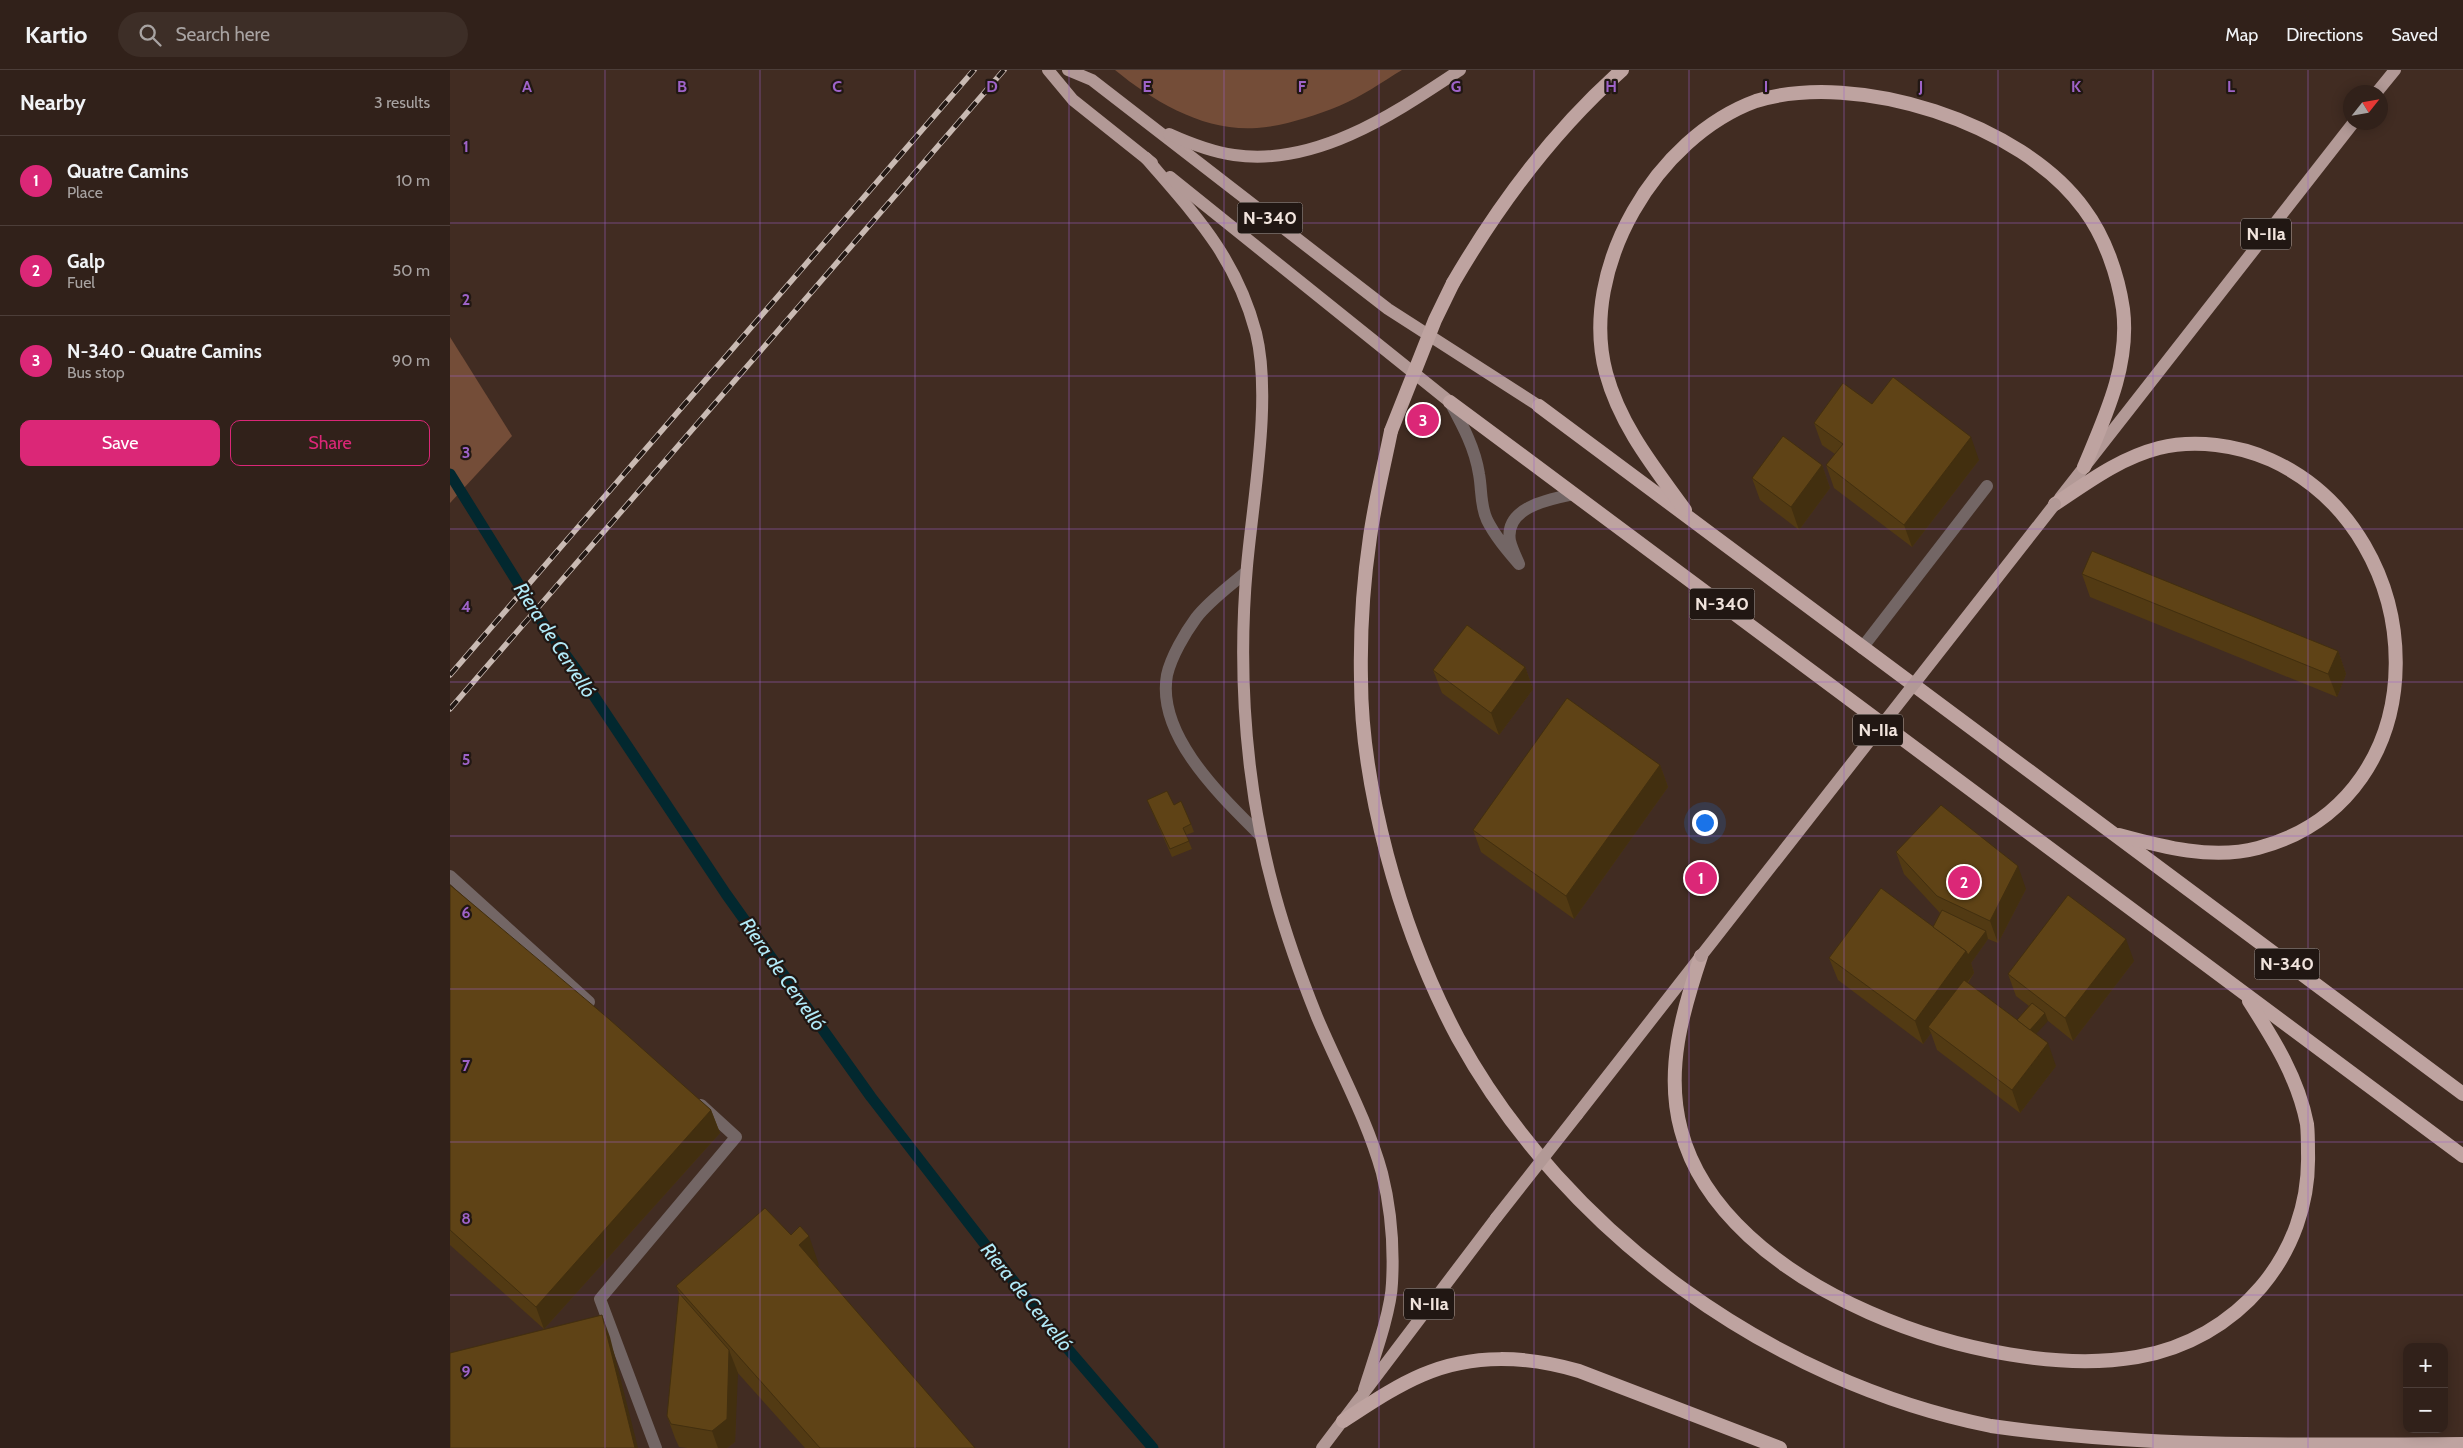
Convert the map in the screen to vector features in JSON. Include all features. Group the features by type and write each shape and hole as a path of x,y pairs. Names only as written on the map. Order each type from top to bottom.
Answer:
{"highway":[{"path":"1622,70 1561,130 1516,184 1453,283 1431,329 1391,432 1370,532 1362,608 1360,682 1365,738 1380,829 1400,902 1428,975 1459,1040 1499,1102 1529,1142 1598,1219 1652,1266 1714,1311 1779,1350 1846,1381 1926,1410 1989,1426 2065,1438 2140,1446 2213,1448 2463,1444"},
{"path":"1694,522 1642,451 1619,412 1605,371 1600,334 1602,302 1610,266 1624,231 1641,197 1665,164 1693,138 1725,116 1757,101 1794,93 1867,94 1900,99 1937,109 1984,129 2026,153 2059,180 2085,210 2103,243 2116,276 2123,311 2123,343 2121,364 2112,400 2084,467"},
{"name":"N-340","path":"1450,402 2463,1156"},
{"name":"N-340","path":"1539,406 2463,1094"},
{"path":"2055,504 2099,474 2134,456 2161,447 2189,445 2222,446 2257,454 2290,469 2322,493 2347,518 2368,550 2383,582 2391,610 2396,639 2397,670 2391,705 2380,742 2367,767 2347,796 2318,821 2288,839 2256,849 2217,853 2161,847 2111,833"},
{"path":"1701,956 1684,1008 1675,1058 1674,1091 1680,1130 1692,1162 1709,1192 1738,1227 1756,1245 1785,1267 1838,1298 1919,1331 2010,1355 2060,1362 2102,1362 2139,1357 2174,1347 2206,1332 2240,1310 2267,1282 2282,1260 2300,1218 2308,1174 2307,1125 2295,1082 2276,1043 2243,992"},
{"path":"1342,1421 1422,1374 1467,1362 1515,1358 1546,1361 1579,1370 1780,1448"}],"main road":[{"name":"N-340","path":"1048,70 1073,100 1450,402"},
{"name":"N-340","path":"1068,70 1092,80 1388,309 1539,406"},
{"path":"1152,126 1220,152 1249,156 1278,155 1319,146 1354,132 1409,104 1460,70"},
{"path":"2383,85 2395,70"},
{"name":"N-IIa","path":"1342,1421 1496,1218 2348,130"},
{"path":"1146,158 1215,242 1231,267 1256,334 1262,380 1261,420 1246,572 1243,647 1245,721 1258,834 1275,901 1295,960 1368,1134 1382,1173 1389,1211 1392,1287 1364,1390"},
{"path":"1322,1448 1342,1421"}],"lane":[{"path":"1450,402 1471,443 1479,475 1481,500 1486,518 1496,536 1519,564 1510,541 1511,529 1517,518 1538,502 1574,494"},
{"path":"1862,648 1987,486"},
{"path":"1246,572 1197,617 1180,644 1167,674 1166,695 1172,720 1189,753 1214,788 1258,834"},
{"path":"450,876 597,1010"},
{"path":"656,1448 600,1299 736,1137 692,1097"}],"shaded area":[{"path":"1115,70 1402,70 1339,106 1278,125 1238,128 1200,120 1181,112 1146,93"},
{"path":"450,337 512,436 450,503"}],"building":[{"path":"1893,377 1971,437 1904,525 1826,465 1843,444 1814,423 1843,383 1872,404"},
{"path":"1783,436 1822,465 1791,507 1752,478"},
{"path":"2092,551 2338,651 2328,674 2082,574"},
{"path":"1467,625 1525,667 1491,713 1433,670"},
{"path":"1567,698 1660,765 1566,896 1473,830"},
{"path":"1167,791 1174,805 1181,801 1191,824 1183,828 1189,841 1170,849 1147,800"},
{"path":"1941,805 2018,866 1990,921 1937,896 1896,852"},
{"path":"450,885 609,1019 711,1110 536,1307 450,1230"},
{"path":"1881,888 1966,951 1915,1021 1829,958"},
{"path":"2068,895 2126,939 2065,1018 2008,974"},
{"path":"1942,910 1986,931 1968,955 1966,951 1933,927"},
{"path":"1964,980 2048,1043 2012,1090 1928,1027"},
{"path":"2032,1003 2045,1013 2030,1030 2017,1020"},
{"path":"765,1208 791,1235 800,1226 809,1236 799,1245 975,1448 820,1448 676,1286"},
{"path":"679,1293 729,1350 727,1419 712,1431 671,1424 667,1416"},
{"path":"602,1315 635,1448 450,1448 450,1353"}],"waterway":[{"name":"Riera de Cervelló","path":"450,474 544,625 578,672 726,894 871,1097 1049,1327 1153,1448"}],"railway":[{"path":"450,675 974,70"},
{"path":"450,709 1004,70"}],"place":[{"name":"N-340 - Quatre Camins","path":"1423,420"},
{"name":"Quatre Camins","path":"1701,878"},
{"name":"Galp","path":"1964,882"}]}
